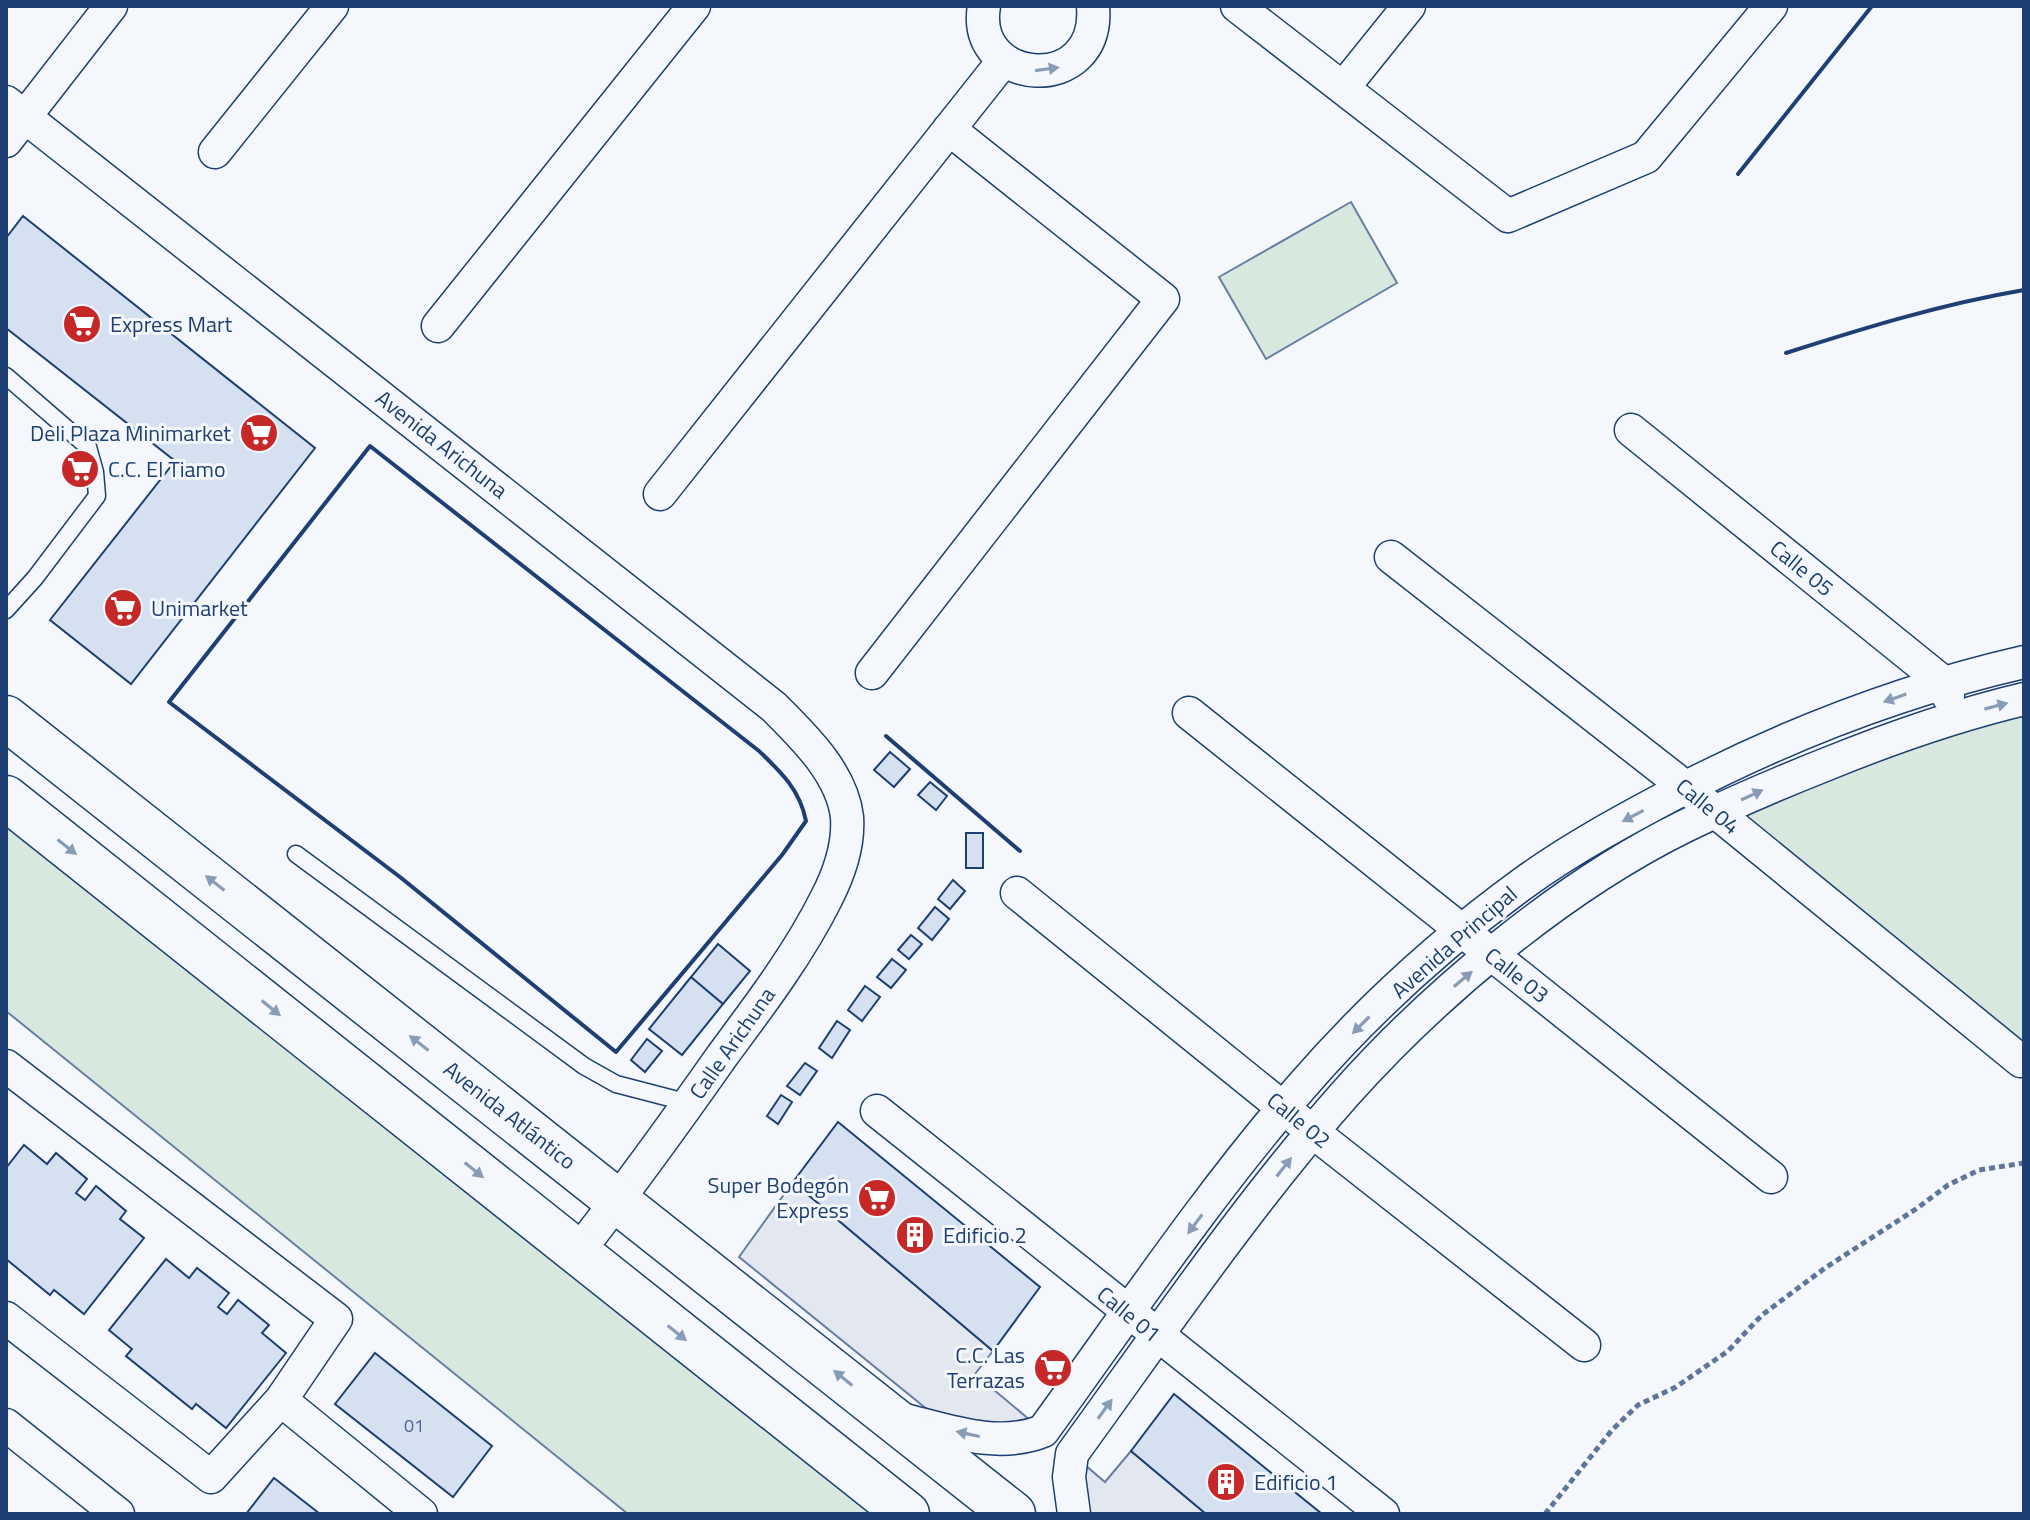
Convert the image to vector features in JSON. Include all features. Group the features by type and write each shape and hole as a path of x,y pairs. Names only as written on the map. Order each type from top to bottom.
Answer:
{"main road":[{"name":"Avenida Atlántico","path":"6,718 1013,1514"},
{"path":"6,798 907,1514"}],"street":[{"path":"12,120 111,6"},
{"path":"215,152 332,6"},
{"path":"438,326 694,6"},
{"path":"984,6 982,15 986,33 994,49 1004,60 1024,70 1041,72 1067,63 1086,44 1093,27 1093,6"},
{"path":"1237,6 1508,216 1646,157 1771,6"},
{"path":"1343,88 1409,6"},
{"path":"660,494 1004,60"},
{"name":"Avenida Arichuna","path":"12,120 774,707 804,738 828,771 841,795 846,814"},
{"path":"872,673 1163,299 949,129"},
{"name":"Calle 05","path":"1631,430 1944,683"},
{"name":"Calle 04","path":"1391,557 1685,787 2021,1061"},
{"name":"Avenida Principal","path":"892,1417 994,1440 1025,1439 1043,1431 1257,1140 1303,1085 1375,1011 1462,932 1526,881 1566,854 1685,787 1794,736 1874,705 2024,662"},
{"path":"1944,683 1955,719"},
{"name":"Avenida Principal","path":"1074,1514 1069,1477 1072,1454 1240,1224 1313,1132 1392,1045 1438,1000 1492,955 1592,881 1669,835 1770,787 1857,752 2024,699"},
{"name":"Calle 03","path":"1189,713 1771,1177"},
{"name":"Calle Arichuna","path":"577,1253 766,995 828,896 842,861 847,835 846,814"},
{"name":"Calle 02","path":"1017,893 1584,1345"},
{"path":"6,1066 336,1319 281,1400 211,1477 6,1318"},
{"name":"Calle 01","path":"877,1111 1383,1514"},
{"path":"281,1400 421,1514"},
{"path":"6,1425 118,1514"}],"lane":[{"path":"6,376 88,447 97,496 35,578 6,610"},
{"path":"296,854 584,1066 616,1084 689,1103"}],"path":[{"path":"1545,1514 1612,1430 1638,1405 1676,1387 1728,1351 1762,1315 1825,1268 1948,1185 1979,1170 2024,1163"}],"shaded area":[{"path":"1351,202 1397,283 1266,359 1219,277"},
{"path":"2024,699 2024,1063 1716,812"},
{"path":"6,798 907,1514 628,1514 6,1011"},
{"path":"793,1182 993,1351 975,1374 1043,1431 954,1431 739,1257"},
{"path":"1131,1451 1206,1514 1080,1514 1072,1454 1105,1482"}],"building":[{"path":"23,216 315,448 131,684 50,620 175,461 6,328 6,238"},
{"path":"890,752 910,769 894,787 874,770"},
{"path":"930,782 947,796 936,810 918,795"},
{"path":"966,833 983,833 983,868 966,868"},
{"path":"953,880 965,891 950,909 938,899"},
{"path":"935,907 949,919 932,940 918,928"},
{"path":"911,935 922,944 909,959 898,950"},
{"path":"718,944 750,971 723,1004 691,977"},
{"path":"892,959 906,970 891,988 877,977"},
{"path":"691,977 723,1004 682,1055 649,1029"},
{"path":"865,986 880,997 862,1021 848,1010"},
{"path":"837,1021 850,1030 832,1058 819,1048"},
{"path":"647,1039 662,1051 645,1072 631,1060"},
{"path":"805,1063 817,1071 800,1095 787,1086"},
{"path":"781,1095 792,1102 778,1124 767,1116"},
{"name":"Edificio 2","path":"838,1122 1040,1287 993,1351 793,1182"},
{"path":"24,1145 47,1164 56,1153 87,1179 76,1193 85,1200 96,1186 126,1211 120,1219 144,1238 84,1314 54,1290 50,1295 6,1259 6,1168"},
{"path":"166,1259 189,1278 197,1268 229,1293 218,1307 227,1314 238,1300 269,1325 262,1333 286,1353 226,1428 196,1404 192,1409 126,1356 132,1349 109,1330"},
{"path":"375,1353 492,1446 453,1497 335,1404"},
{"name":"Edificio 1","path":"1174,1394 1322,1514 1206,1514 1131,1451"},
{"path":"274,1478 320,1514 246,1514"}],"wall":[{"path":"1738,174 1872,6"},
{"path":"1786,353 1933,309 2024,290"},
{"path":"370,446 759,751 782,774 799,800 806,821 782,855 616,1052 400,877 169,702 370,446"},
{"path":"886,736 1020,851"}],"place":[{"name":"Express Mart","path":"82,324"},
{"name":"Deli Plaza Minimarket","path":"259,433"},
{"name":"C.C. El Tiamo","path":"80,469"},
{"name":"Unimarket","path":"123,608"},
{"name":"Super Bodegón Express","path":"877,1198"},
{"name":"Edificio 2","path":"915,1235"},
{"name":"C.C. Las Terrazas","path":"1053,1368"},
{"name":"Edificio 1","path":"1226,1482"}]}
